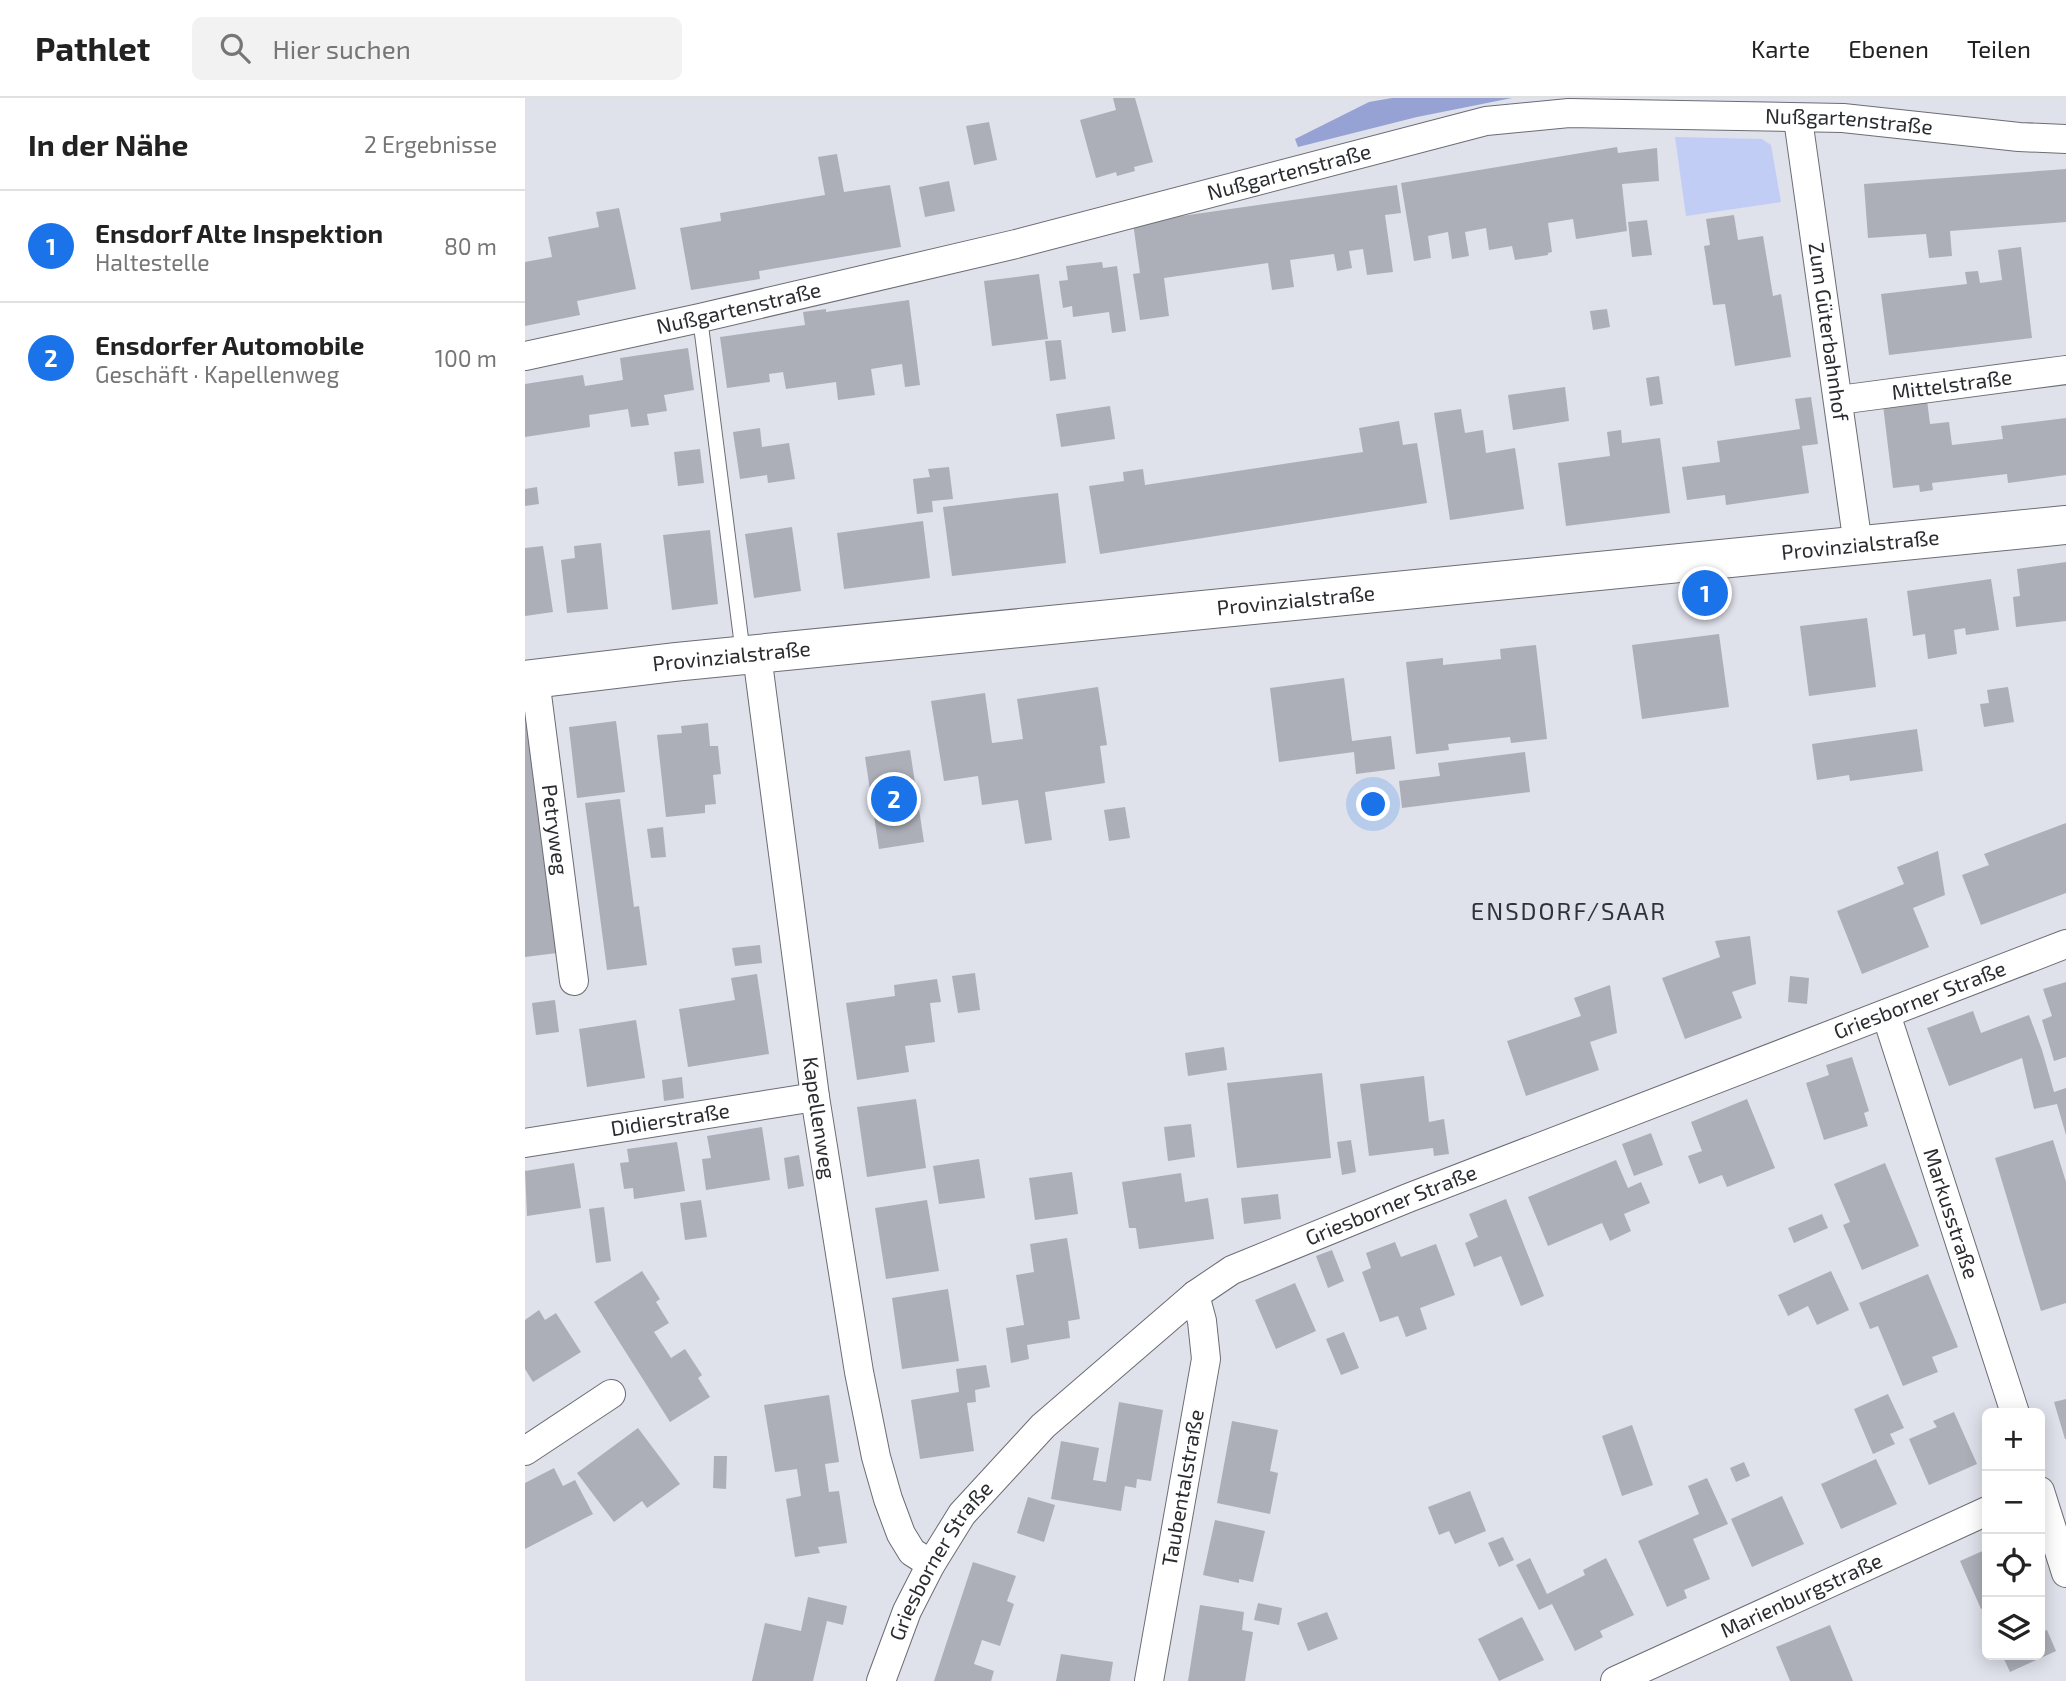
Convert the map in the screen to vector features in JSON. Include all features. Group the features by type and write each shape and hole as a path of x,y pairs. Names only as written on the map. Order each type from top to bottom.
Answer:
{"main road":[{"name":"Provinzialstraße","path":"530,679 2066,525"}],"street":[{"name":"Nußgartenstraße","path":"525,356 1016,244 1486,121 1569,113 1843,118 2019,137 2066,139"},
{"name":"Zum Güterbahnhof","path":"1798,119 1858,545"},
{"name":"Mittelstraße","path":"1839,400 2066,370"},
{"name":"Kapellenweg","path":"750,655 815,1097 859,1372 876,1457 901,1534 912,1552 931,1564"},
{"name":"Petryweg","path":"530,679 574,981"},
{"name":"Griesborner Straße","path":"881,1681 907,1611 931,1564 963,1514 1043,1426 1195,1295 1232,1270 1297,1242 2066,944"},
{"name":"Markusstraße","path":"1886,1014 2013,1408"},
{"name":"Didierstraße","path":"525,1143 815,1097"},
{"name":"Taubentalstraße","path":"1149,1681 1206,1359 1202,1321 1195,1295"},
{"path":"525,1451 611,1394"},
{"path":"2045,1507 2066,1573"},
{"name":"Marienburgstraße","path":"1615,1681 1982,1513"}],"lane":[{"path":"700,318 750,655"}],"shaded area":[{"path":"1392,98 1512,98 1417,117 1298,147 1295,139 1369,102"},
{"path":"1675,137 1762,139 1771,145 1781,202 1686,216"}],"building":[{"path":"1113,98 1135,98 1153,162 1134,167 1135,171 1117,176 1116,172 1096,178 1080,120 1116,110"},
{"path":"989,122 997,160 974,165 966,126"},
{"path":"1617,147 1618,153 1657,148 1659,181 1622,184 1627,231 1576,239 1573,219 1548,223 1552,252 1515,260 1512,246 1489,250 1486,228 1465,232 1469,256 1452,259 1448,232 1428,236 1431,258 1414,261 1401,183"},
{"path":"837,154 844,192 890,185 901,247 759,271 760,279 691,290 680,228 721,221 720,213 825,195 818,157"},
{"path":"2066,169 2066,222 1950,231 1952,256 1929,258 1926,234 1868,238 1864,184"},
{"path":"949,181 955,211 925,217 919,187"},
{"path":"1397,185 1401,213 1385,215 1393,272 1367,275 1363,249 1349,251 1352,268 1337,271 1334,254 1290,260 1294,287 1272,290 1268,263 1164,278 1169,316 1140,320 1133,274 1140,273 1133,223"},
{"path":"619,208 636,289 577,301 580,315 525,326 525,262 552,257 548,237 599,227 596,212"},
{"path":"1734,215 1738,240 1763,236 1773,296 1781,294 1791,357 1735,366 1725,304 1713,305 1704,246 1710,245 1706,219"},
{"path":"1647,220 1652,255 1632,257 1628,222"},
{"path":"2021,247 2032,338 1889,355 1881,294 1967,284 1965,272 1978,271 1980,283 2002,280 1998,250"},
{"path":"1102,262 1103,268 1117,266 1126,331 1112,333 1109,312 1073,317 1072,306 1063,308 1059,281 1068,280 1066,266"},
{"path":"1039,274 1048,339 992,346 984,281"},
{"path":"909,300 920,385 905,387 902,364 871,369 875,395 838,400 836,382 786,389 783,372 769,374 770,382 727,388 720,337 805,325 803,312 826,309 826,312"},
{"path":"1607,309 1610,327 1593,330 1590,311"},
{"path":"1061,340 1066,379 1050,381 1045,341"},
{"path":"688,348 694,390 664,395 667,411 647,414 649,425 631,427 628,409 589,415 590,427 525,437 525,384 583,375 585,386 623,380 620,358"},
{"path":"1659,376 1663,404 1650,406 1646,378"},
{"path":"1565,387 1569,421 1513,430 1508,395"},
{"path":"1811,397 1818,444 1802,446 1809,493 1726,505 1725,495 1687,500 1682,467 1720,462 1717,441 1800,429 1795,399"},
{"path":"1927,400 1930,424 1949,422 1952,445 2003,439 2001,426 2066,418 2066,475 2008,483 2007,474 1932,483 1933,490 1920,492 1919,485 1893,488 1883,405"},
{"path":"1110,406 1115,439 1061,447 1056,414"},
{"path":"1461,409 1465,433 1483,430 1486,453 1515,448 1524,509 1450,520 1434,413"},
{"path":"1399,421 1403,445 1417,443 1427,503 1100,554 1089,486 1124,481 1123,472 1143,469 1145,485 1363,452 1359,428"},
{"path":"760,428 762,447 789,443 795,479 768,483 767,475 740,479 733,432"},
{"path":"1621,430 1622,443 1660,438 1670,513 1566,526 1558,463 1610,456 1607,432"},
{"path":"700,449 704,483 678,486 674,452"},
{"path":"949,467 953,499 932,501 933,512 917,514 913,479 930,477 928,469"},
{"path":"537,487 539,504 525,506 525,489"},
{"path":"1058,493 1066,563 952,576 943,507"},
{"path":"923,521 930,578 844,589 837,533"},
{"path":"792,527 801,591 754,598 745,534"},
{"path":"710,530 718,604 672,610 663,535"},
{"path":"601,543 608,609 567,613 561,560 575,558 574,546"},
{"path":"543,546 553,612 525,616 525,548"},
{"path":"2066,562 2066,621 2016,627 2013,597 2020,596 2017,569"},
{"path":"1991,579 1999,630 1966,635 1965,628 1954,630 1957,654 1928,659 1925,634 1913,636 1907,591"},
{"path":"1867,618 1876,687 1809,696 1800,626"},
{"path":"1719,634 1729,707 1642,719 1632,645"},
{"path":"1536,645 1547,739 1511,743 1510,737 1448,744 1449,750 1416,754 1406,662 1443,658 1443,665 1501,659 1500,649"},
{"path":"1344,678 1352,741 1391,736 1395,769 1356,774 1354,752 1279,762 1270,688"},
{"path":"1098,687 1107,745 1100,746 1105,783 1045,792 1052,840 1025,844 1018,800 982,805 978,776 944,781 931,701 985,693 992,743 1023,739 1017,699"},
{"path":"2008,687 2014,722 1984,727 1980,704 1989,703 1987,690"},
{"path":"527,713 557,953 525,957 525,714"},
{"path":"616,721 625,792 577,798 569,727"},
{"path":"708,723 710,746 718,746 721,774 713,775 716,804 705,805 705,813 666,817 657,735 682,733 681,726"},
{"path":"1917,729 1923,771 1850,781 1849,775 1817,780 1812,744"},
{"path":"910,750 924,842 879,849 865,757"},
{"path":"1525,752 1530,792 1402,808 1399,781 1440,776 1438,763"},
{"path":"620,799 634,907 639,906 647,965 607,970 585,803"},
{"path":"1125,807 1130,838 1109,841 1104,810"},
{"path":"2066,823 2066,893 1981,925 1962,875 1989,865 1984,854"},
{"path":"663,827 666,857 651,858 647,829"},
{"path":"1938,851 1945,895 1913,908 1929,947 1862,974 1837,911 1904,884 1897,867"},
{"path":"1750,936 1756,984 1732,992 1742,1018 1685,1039 1662,978 1720,957 1715,941"},
{"path":"760,945 762,963 735,966 732,948"},
{"path":"975,973 980,1010 958,1013 952,976"},
{"path":"757,974 769,1054 688,1067 679,1009 735,1000 731,978"},
{"path":"1790,976 1809,978 1807,1004 1788,1002"},
{"path":"937,979 941,1002 930,1003 935,1042 905,1046 909,1072 857,1080 846,1003 895,996 894,985"},
{"path":"2066,982 2066,1057 2054,1061 2042,1020 2052,1016 2043,989"},
{"path":"1610,985 1617,1033 1590,1042 1599,1070 1526,1096 1507,1041 1581,1016 1574,998"},
{"path":"555,1000 559,1032 536,1035 532,1003"},
{"path":"1973,1011 1981,1033 2029,1015 2054,1092 2066,1088 2066,1135 2057,1104 2034,1109 2022,1058 1949,1086 1927,1028"},
{"path":"636,1020 645,1078 587,1087 579,1029"},
{"path":"1224,1047 1227,1070 1188,1076 1185,1053"},
{"path":"1852,1057 1869,1111 1864,1113 1868,1126 1824,1140 1806,1083 1829,1075 1826,1065"},
{"path":"1322,1073 1331,1158 1237,1168 1227,1083"},
{"path":"1424,1076 1429,1122 1444,1119 1449,1154 1434,1156 1433,1148 1369,1156 1360,1084"},
{"path":"682,1077 684,1098 664,1101 662,1080"},
{"path":"916,1099 926,1168 867,1177 857,1107"},
{"path":"1747,1099 1775,1168 1727,1187 1722,1175 1699,1184 1688,1156 1702,1151 1691,1122"},
{"path":"1191,1124 1195,1157 1168,1161 1164,1127"},
{"path":"762,1127 770,1180 706,1190 702,1159 711,1158 707,1136"},
{"path":"1651,1133 1663,1165 1634,1176 1622,1144"},
{"path":"1351,1140 1356,1172 1342,1175 1337,1142"},
{"path":"2053,1140 2066,1182 2066,1303 2041,1311 1995,1158"},
{"path":"677,1142 685,1191 634,1199 633,1188 624,1189 620,1163 629,1162 627,1149"},
{"path":"799,1155 804,1186 788,1189 784,1158"},
{"path":"979,1159 985,1198 939,1204 933,1166"},
{"path":"1616,1160 1628,1188 1641,1182 1650,1203 1624,1214 1631,1231 1610,1241 1602,1223 1548,1246 1528,1197"},
{"path":"574,1163 581,1208 527,1216 525,1171"},
{"path":"1885,1163 1919,1246 1862,1270 1843,1225 1850,1222 1834,1184"},
{"path":"1072,1172 1078,1214 1035,1220 1029,1178"},
{"path":"1181,1173 1185,1202 1208,1198 1214,1239 1139,1249 1136,1228 1129,1228 1122,1182"},
{"path":"1278,1194 1281,1219 1244,1224 1241,1198"},
{"path":"1506,1199 1544,1296 1521,1306 1501,1256 1474,1267 1465,1243 1478,1237 1469,1214"},
{"path":"701,1200 707,1237 685,1240 680,1203"},
{"path":"927,1200 939,1271 886,1279 875,1208"},
{"path":"604,1207 611,1261 596,1263 589,1209"},
{"path":"1822,1214 1828,1228 1794,1243 1788,1228"},
{"path":"1067,1238 1080,1319 1068,1321 1070,1338 1027,1345 1029,1359 1011,1363 1006,1328 1024,1325 1016,1275 1034,1272 1030,1244"},
{"path":"1395,1242 1401,1257 1436,1244 1455,1295 1420,1308 1427,1329 1406,1337 1398,1316 1380,1322 1362,1272 1371,1268 1366,1253"},
{"path":"1332,1250 1344,1281 1328,1288 1316,1256"},
{"path":"642,1271 660,1299 656,1302 669,1323 654,1332 671,1358 685,1349 702,1375 698,1378 710,1397 670,1422 594,1302"},
{"path":"1831,1271 1849,1310 1817,1325 1808,1306 1788,1316 1778,1295"},
{"path":"1928,1274 1958,1347 1932,1357 1938,1372 1903,1386 1878,1326 1870,1329 1859,1303"},
{"path":"1295,1283 1316,1331 1276,1349 1255,1300"},
{"path":"948,1289 959,1361 902,1369 892,1298"},
{"path":"539,1310 545,1320 556,1313 581,1352 533,1382 525,1369 525,1320"},
{"path":"1344,1332 1359,1368 1341,1375 1326,1339"},
{"path":"986,1365 990,1387 975,1390 976,1402 967,1403 974,1451 920,1459 911,1400 959,1392 956,1369"},
{"path":"1888,1394 1904,1428 1890,1434 1895,1444 1873,1454 1854,1409"},
{"path":"829,1395 839,1462 825,1464 829,1492 839,1491 847,1543 818,1547 820,1553 795,1557 786,1499 801,1496 797,1469 775,1472 764,1405"},
{"path":"2066,1399 2066,1439 2065,1439 2054,1402"},
{"path":"1119,1402 1163,1410 1151,1481 1137,1479 1136,1488 1125,1486 1121,1511 1051,1499 1061,1441 1099,1448 1093,1480 1106,1482"},
{"path":"1954,1412 1977,1464 1929,1485 1909,1439 1937,1427 1933,1421"},
{"path":"1232,1421 1278,1430 1270,1471 1278,1473 1270,1514 1217,1503"},
{"path":"1632,1425 1653,1485 1622,1496 1602,1436"},
{"path":"638,1428 680,1484 647,1508 642,1501 614,1522 577,1473"},
{"path":"714,1456 727,1456 726,1489 713,1488"},
{"path":"1876,1459 1897,1504 1841,1529 1821,1484"},
{"path":"1744,1462 1750,1476 1736,1482 1730,1468"},
{"path":"554,1468 563,1486 575,1480 593,1514 525,1549 525,1483"},
{"path":"1707,1478 1728,1524 1693,1539 1710,1579 1684,1590 1687,1598 1667,1607 1638,1541 1699,1514 1688,1486"},
{"path":"1470,1491 1486,1531 1455,1544 1449,1531 1439,1535 1428,1507"},
{"path":"1782,1496 1804,1544 1752,1567 1731,1519"},
{"path":"1028,1497 1055,1505 1044,1542 1017,1533"},
{"path":"1215,1520 1265,1531 1253,1582 1239,1579 1239,1583 1203,1575"},
{"path":"1503,1537 1514,1560 1499,1567 1488,1543"},
{"path":"1982,1551 1981,1609 1960,1561"},
{"path":"1530,1558 1547,1594 1585,1575 1583,1570 1606,1558 1634,1615 1600,1631 1603,1637 1575,1651 1552,1604 1539,1610 1516,1565"},
{"path":"973,1562 1016,1576 1007,1601 1014,1604 1000,1646 982,1640 974,1664 994,1671 991,1681 934,1681"},
{"path":"808,1597 847,1606 843,1625 827,1621 813,1681 752,1681 765,1623 801,1631"},
{"path":"1258,1603 1282,1608 1279,1625 1254,1620"},
{"path":"1200,1605 1244,1612 1242,1630 1253,1632 1245,1681 1188,1681"},
{"path":"1327,1612 1338,1639 1308,1651 1297,1623"},
{"path":"1522,1617 1544,1660 1499,1681 1478,1639"},
{"path":"1830,1625 1853,1681 1790,1681 1776,1647"},
{"path":"2047,1630 2056,1651 2045,1656"},
{"path":"1061,1654 1113,1662 1110,1681 1056,1681"},
{"path":"2004,1660 2036,1660 2010,1672"}],"place":[{"name":"Ensdorf Alte Inspektion","path":"1705,593"},
{"name":"Ensdorfer Automobile","path":"894,799"}],"district":[{"name":"ENSDORF/SAAR","path":"1569,912"}]}
